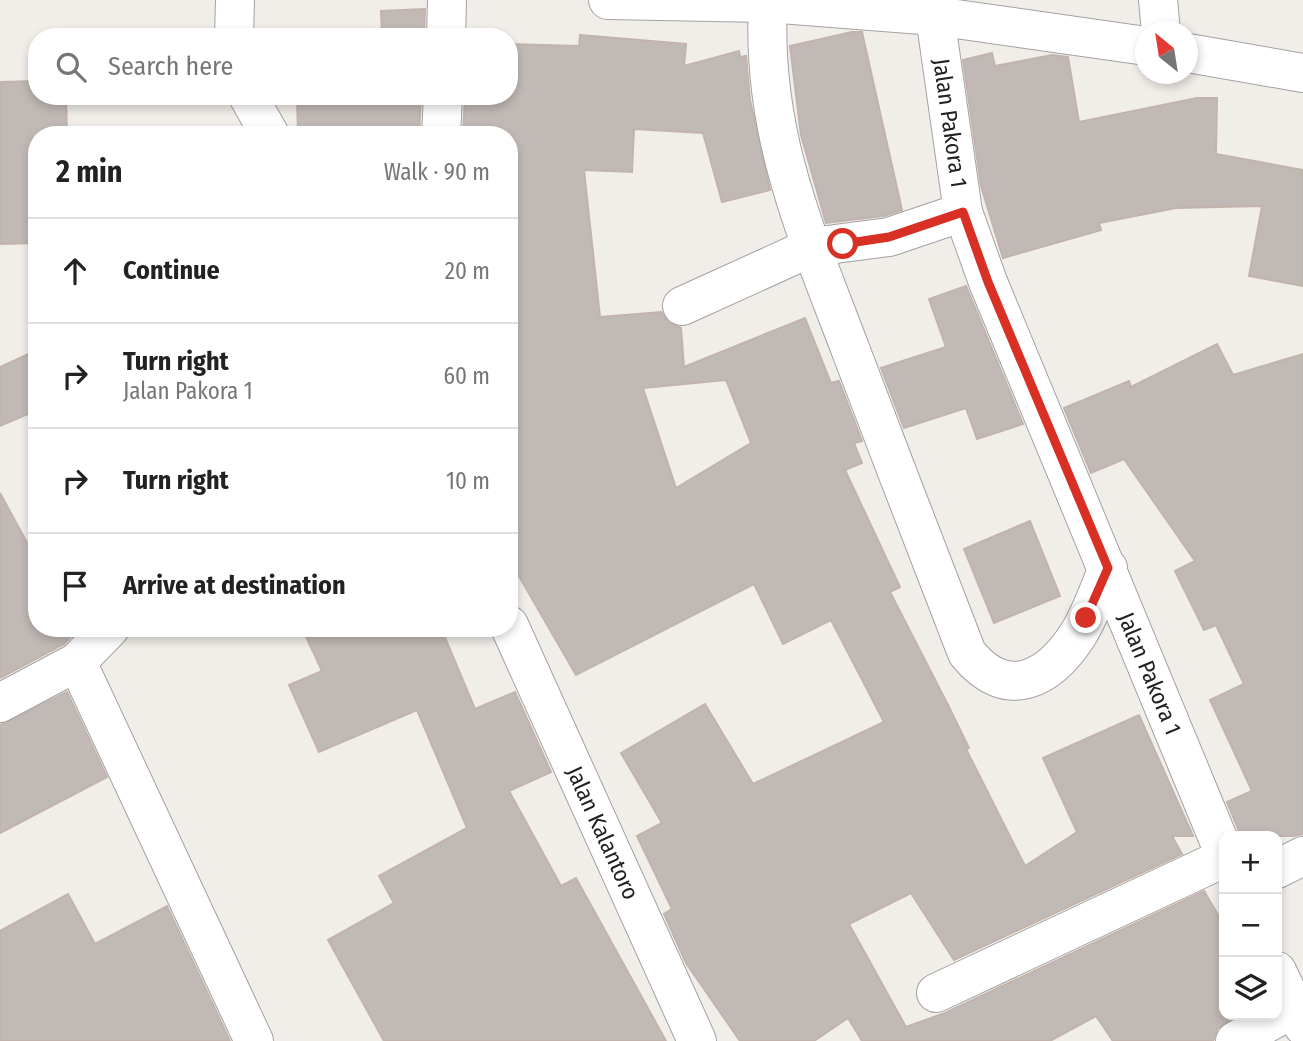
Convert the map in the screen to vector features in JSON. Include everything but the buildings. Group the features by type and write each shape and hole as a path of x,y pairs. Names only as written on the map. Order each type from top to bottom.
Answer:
{"street":[{"path":"234,28 235,0"},
{"path":"446,28 447,0"},
{"path":"608,0 768,4 935,16 1135,44"},
{"path":"1158,0 1160,21"},
{"path":"768,4 766,40 770,92 797,211 962,640 977,665 994,677 1012,683 1045,671 1079,634 1108,568"},
{"name":"Jalan Pakora 1","path":"935,16 963,212 988,282 1219,843"},
{"path":"1198,55 1303,73"},
{"path":"253,105 265,126"},
{"path":"441,126 443,105"},
{"path":"682,306 812,247 889,237 963,212"},
{"path":"0,702 77,662 101,637"},
{"name":"Jalan Kalantoro","path":"514,637 697,1041"},
{"path":"77,662 254,1041"},
{"path":"1282,866 1303,856"},
{"path":"936,993 1219,857"},
{"path":"1235,1041 1298,1017 1282,982"}],"route":[{"path":"843,244 889,237 963,212 988,282 1108,568 1086,618"}]}
